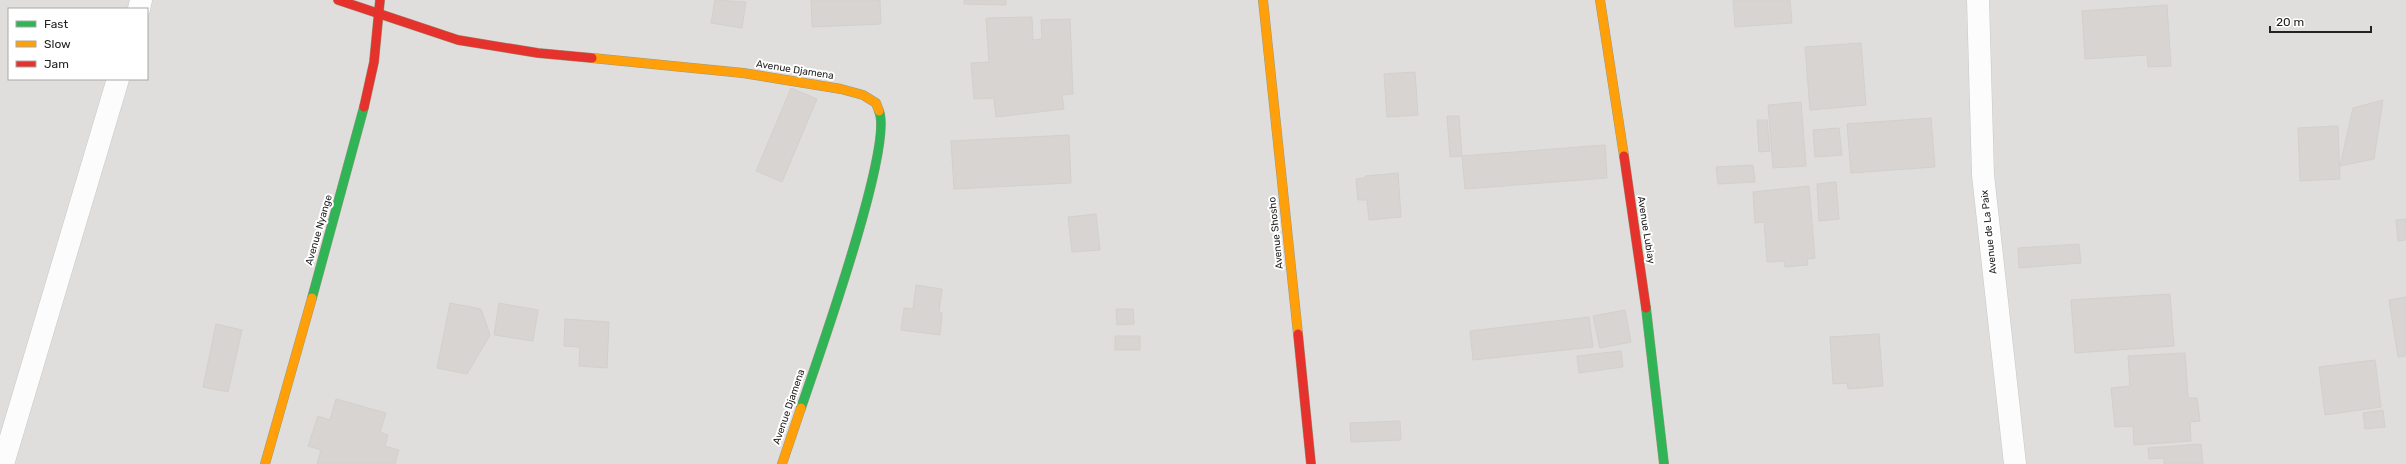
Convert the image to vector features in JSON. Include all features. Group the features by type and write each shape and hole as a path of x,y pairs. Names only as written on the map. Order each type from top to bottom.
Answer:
{"street":[{"name":"Avenue Djamena","path":"338,0 378,12 458,40 538,53 743,73 841,89 863,95 876,103 882,116 882,132 863,214 841,289 782,464"},
{"name":"Avenue Nyange","path":"265,464 355,143 374,62 380,0"},
{"name":"Avenue Shosho","path":"1263,0 1311,464"},
{"name":"Avenue Lubiay","path":"1600,0 1642,274 1664,464"},
{"name":"Avenue de La Paix","path":"1978,0 1983,174 2015,464"},
{"path":"2,464 118,80"}],"shaded area":[{"path":"0,0 2406,0 2406,464 0,464"}],"building":[{"path":"715,0 746,2 742,28 711,23"},
{"path":"811,0 880,0 881,24 812,27"},
{"path":"964,0 1006,0 1006,5 964,4"},
{"path":"1733,0 1790,0 1792,23 1735,27"},
{"path":"2167,5 2171,66 2148,67 2147,55 2085,59 2082,11"},
{"path":"1032,17 1033,40 1042,39 1041,20 1070,19 1073,94 1062,95 1064,109 996,117 994,98 974,99 971,63 989,62 986,18"},
{"path":"1861,43 1866,105 1810,110 1805,47"},
{"path":"1415,72 1418,115 1387,117 1384,74"},
{"path":"791,88 817,99 782,182 756,171"},
{"path":"2383,100 2374,159 2340,166 2353,108"},
{"path":"1801,102 1806,166 1773,168 1768,105"},
{"path":"1447,116 1459,116 1462,156 1450,157"},
{"path":"1931,118 1935,167 1851,173 1847,124"},
{"path":"1757,120 1767,120 1770,151 1759,152"},
{"path":"2338,126 2340,179 2300,181 2298,128"},
{"path":"1839,128 1842,155 1815,157 1813,130"},
{"path":"1069,135 1071,183 954,189 951,141"},
{"path":"1605,145 1607,178 1465,189 1462,156"},
{"path":"1753,165 1755,182 1718,184 1716,167"},
{"path":"1398,173 1401,217 1369,220 1367,200 1358,200 1356,179 1365,178 1365,176"},
{"path":"1836,182 1839,219 1819,221 1817,184"},
{"path":"1809,186 1815,258 1807,259 1808,265 1785,267 1784,261 1767,262 1764,222 1755,223 1753,192"},
{"path":"1096,214 1100,250 1072,252 1068,217"},
{"path":"2406,219 2406,240 2398,241 2396,220"},
{"path":"2079,244 2081,263 2019,268 2018,248"},
{"path":"916,285 942,289 939,312 942,313 940,335 901,330 904,308 913,309"},
{"path":"2170,294 2174,346 2075,353 2071,300"},
{"path":"2406,297 2406,356 2398,357 2389,300"},
{"path":"450,303 481,309 490,335 467,374 437,368"},
{"path":"499,303 538,310 533,341 494,335"},
{"path":"1116,309 1133,309 1134,324 1117,325"},
{"path":"1625,310 1631,342 1600,348 1593,316"},
{"path":"1589,317 1593,347 1473,360 1470,331"},
{"path":"565,319 609,322 607,368 579,366 580,347 564,346"},
{"path":"216,324 242,330 228,392 203,387"},
{"path":"1879,334 1883,386 1848,389 1847,383 1833,384 1830,337"},
{"path":"1115,336 1140,336 1140,350 1115,350"},
{"path":"1621,351 1623,367 1579,373 1577,356"},
{"path":"2185,353 2188,398 2197,398 2200,421 2190,422 2191,441 2134,445 2133,426 2115,427 2111,388 2130,386 2128,356"},
{"path":"2375,360 2381,407 2325,415 2319,367"},
{"path":"336,399 386,413 380,432 388,435 385,446 399,450 395,464 317,464 321,450 308,446 318,416 330,420"},
{"path":"2383,410 2385,427 2365,429 2363,413"},
{"path":"1400,421 1401,440 1351,442 1350,423"},
{"path":"2201,444 2203,464 2164,464 2164,458 2149,459 2148,448"}],"traffic: fast":[{"path":"312,298 364,107"},
{"path":"801,408 837,303 865,208 881,132 879,111"},
{"path":"1646,308 1664,464"}],"traffic: slow":[{"path":"1263,0 1298,334"},
{"path":"1600,0 1624,156"},
{"path":"592,58 743,73 841,89 863,95 876,103 879,111"},
{"path":"265,464 312,298"},
{"path":"782,464 801,408"}],"traffic: jam":[{"path":"338,0 458,40 538,53 592,58"},
{"path":"364,107 374,62 380,0"},
{"path":"1624,156 1646,308"},
{"path":"1298,334 1311,464"}]}
